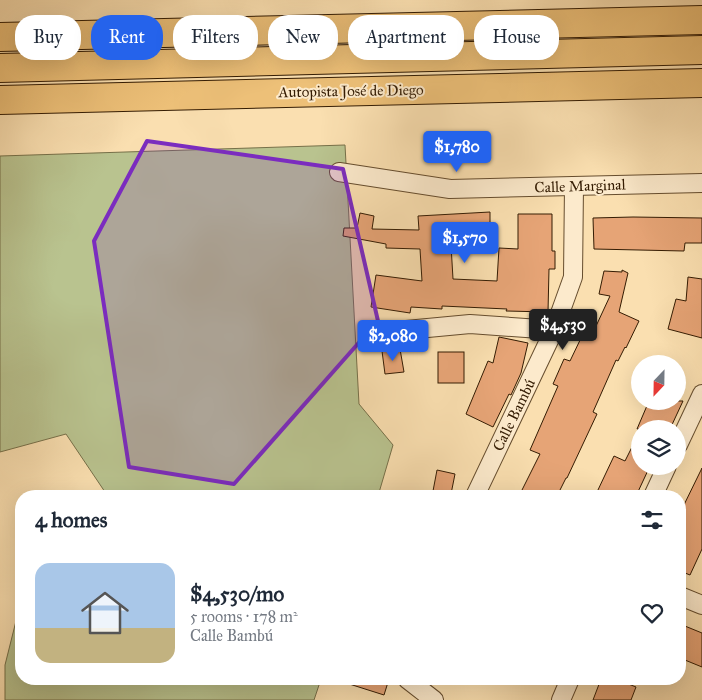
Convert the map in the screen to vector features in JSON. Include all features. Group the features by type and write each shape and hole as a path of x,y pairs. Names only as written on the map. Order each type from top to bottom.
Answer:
{"highway":[{"path":"0,37 702,20"},
{"path":"0,68 702,50"},
{"name":"Autopista José de Diego","path":"0,100 702,83"}],"street":[{"name":"Calle Marginal","path":"339,172 450,189 702,182"},
{"name":"Calle Bambú","path":"478,490 554,330 573,277 574,186"},
{"path":"385,332 470,324 554,330"},
{"path":"686,428 702,394"},
{"path":"656,490 663,475"},
{"path":"686,598 702,605"},
{"path":"415,685 434,700"},
{"path":"561,700 567,685"}],"highlighted area":[{"path":"147,141 343,169 378,321 234,484 129,467 94,241"}],"green space":[{"path":"345,145 359,404 393,445 380,490 104,490 66,434 0,452 0,156"},
{"path":"15,625 15,685 319,685 314,700 5,700 5,665"}],"building":[{"path":"490,212 490,245 451,245 453,279 497,281 499,248 518,249 518,214 552,214 552,251 555,251 555,269 549,269 548,312 442,306 442,309 411,307 410,313 371,307 376,275 422,281 420,249 386,248 386,244 343,236 344,228 357,228 360,213 374,216 372,229 419,230 418,216"},
{"path":"593,218 702,218 702,243 685,243 684,251 594,249"},
{"path":"622,270 628,273 619,312 639,321 626,348 618,361 616,360 593,412 597,414 560,490 522,490 540,454 530,450 558,386 553,384 564,359 570,361 582,336 590,339 610,296 599,294 604,271 622,272"},
{"path":"688,277 702,279 702,338 668,329 676,299 686,301"},
{"path":"499,337 528,343 521,373 493,427 466,414 488,361 493,363"},
{"path":"400,349 404,372 385,374 382,351"},
{"path":"438,352 464,352 464,383 438,383"},
{"path":"645,410 679,410 674,420 641,420"},
{"path":"631,449 631,475 646,475 639,490 598,490 614,456 625,461"},
{"path":"702,468 702,549 690,575 686,573 686,501"},
{"path":"437,470 455,474 452,490 433,490"},
{"path":"686,626 702,633 702,667 686,660"},
{"path":"352,685 387,685 384,695"},
{"path":"599,685 631,685 636,687 631,700 593,700"}]}
